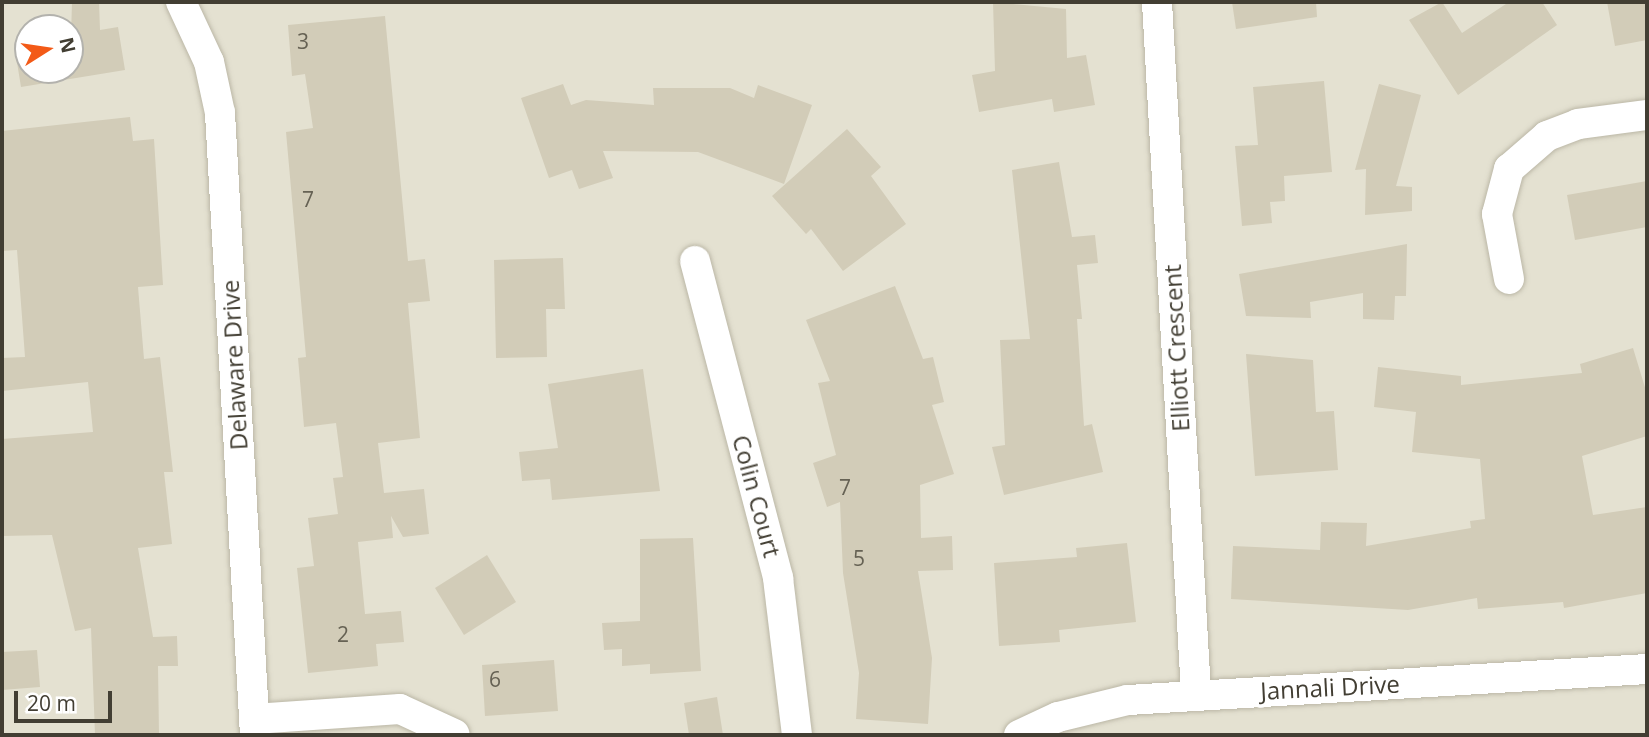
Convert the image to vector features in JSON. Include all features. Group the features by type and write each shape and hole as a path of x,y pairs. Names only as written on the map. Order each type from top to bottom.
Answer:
{"street":[{"name":"Delaware Drive","path":"181,2 209,62 220,113 254,727"},
{"name":"Elliott Crescent","path":"1157,2 1196,694"},
{"path":"1509,279 1497,214 1509,169 1546,136 1578,124 1647,115"},
{"name":"Colin Court","path":"695,261 778,578 797,735"},
{"name":"Jannali Drive","path":"1019,735 1087,707 1196,694 1647,669"},
{"path":"254,727 400,709 454,734"}],"shaded area":[{"path":"2,2 1647,2 1647,735 2,735"}],"building":[{"path":"72,2 99,2 100,30 118,27 125,70 84,77 84,14 72,14"},
{"path":"993,2 1066,9 1067,58 1086,55 1095,105 1054,112 1052,99 979,112 972,75 995,71"},
{"path":"1232,2 1316,2 1317,17 1236,29"},
{"path":"1442,2 1462,33 1509,2 1542,2 1557,25 1458,95 1409,20"},
{"path":"1607,2 1647,2 1647,40 1615,46"},
{"path":"385,16 408,261 425,259 430,301 408,303 420,438 378,443 384,493 424,489 429,534 403,537 391,516 393,538 358,542 365,614 401,611 404,642 376,644 378,666 308,673 297,568 314,566 308,518 338,514 333,478 343,477 336,423 304,427 298,358 306,357 286,132 313,128 305,74 292,76 288,25"},
{"path":"1324,81 1332,172 1284,176 1285,201 1270,202 1272,223 1242,226 1235,146 1258,145 1253,87"},
{"path":"563,84 571,105 586,100 654,105 653,88 730,88 754,98 758,85 812,105 784,184 698,152 603,151 613,178 579,189 572,170 549,178 521,98"},
{"path":"1379,84 1421,95 1396,186 1412,187 1412,211 1365,215 1366,169 1355,170"},
{"path":"130,117 133,141 154,139 163,285 138,287 144,359 160,357 173,472 164,472 172,544 138,548 153,637 177,636 178,666 158,666 159,735 95,735 91,628 75,631 52,535 2,536 2,439 93,432 88,382 2,391 2,358 25,357 17,250 2,251 2,131"},
{"path":"847,129 881,167 871,176 906,224 843,271 811,229 806,234 772,196"},
{"path":"1059,162 1072,237 1095,235 1098,263 1077,265 1082,319 1077,319 1084,426 1092,424 1103,472 1004,495 992,447 1005,445 1000,340 1030,339 1012,170"},
{"path":"1647,181 1647,227 1575,240 1567,195"},
{"path":"1407,244 1406,296 1395,296 1394,320 1363,319 1363,293 1310,302 1311,318 1246,316 1239,274"},
{"path":"563,258 565,309 546,309 547,357 496,358 494,260"},
{"path":"895,286 923,359 933,357 944,402 932,405 954,474 920,485 921,538 952,536 953,570 918,571 932,658 928,724 856,719 859,673 843,573 840,502 827,507 813,463 836,455 818,383 830,381 806,320"},
{"path":"1633,348 1647,394 1647,436 1582,456 1593,515 1647,507 1647,593 1564,608 1563,602 1478,609 1477,598 1408,610 1231,599 1233,546 1320,550 1321,522 1367,523 1366,546 1471,528 1470,521 1485,519 1480,459 1412,452 1416,412 1374,407 1378,367 1461,376 1461,385 1582,373 1580,364"},
{"path":"1246,354 1313,360 1316,412 1334,411 1338,470 1255,476"},
{"path":"643,369 660,491 552,500 550,479 522,481 519,452 558,448 548,384"},
{"path":"693,538 701,671 650,674 650,664 622,666 622,649 604,650 602,623 640,621 640,539"},
{"path":"1127,543 1136,622 1059,630 1060,642 999,646 994,563 1077,557 1076,548"},
{"path":"487,555 516,602 464,635 435,588"},
{"path":"37,650 40,687 2,690 2,652"},
{"path":"554,660 558,711 485,716 482,665"},
{"path":"717,697 723,735 689,735 684,703"}]}
